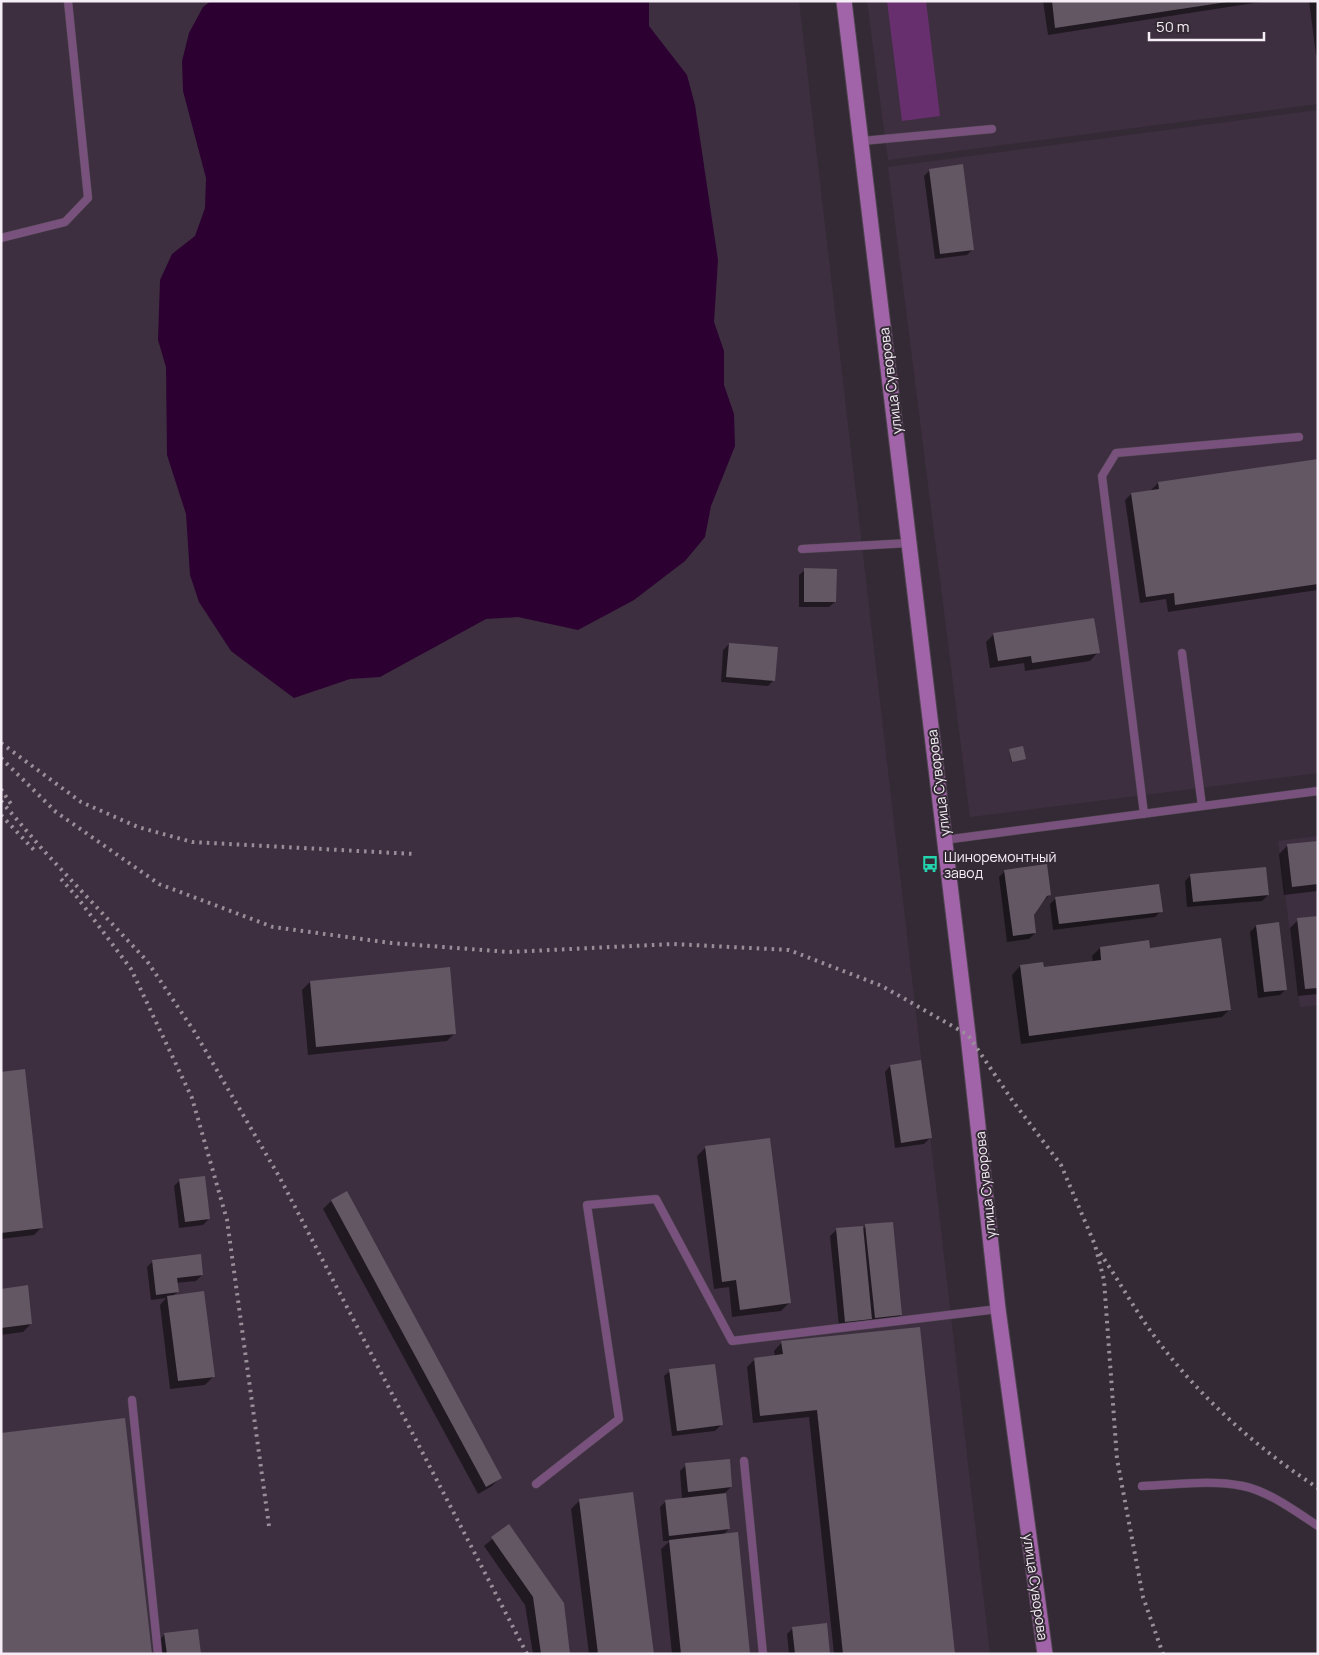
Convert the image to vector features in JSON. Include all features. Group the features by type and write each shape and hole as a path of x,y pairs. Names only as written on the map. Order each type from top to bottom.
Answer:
{"main road":[{"name":"улица Суворова","path":"844,1 862,141 998,1309 1045,1654"}],"lane":[{"path":"1,238 65,222 88,198 68,1"},
{"path":"862,141 992,129"},
{"path":"1144,814 1102,476 1116,454 1299,437"},
{"path":"802,548 909,543"},
{"path":"1182,653 1202,806"},
{"path":"944,840 1318,791"},
{"path":"536,1484 618,1418 587,1205 656,1199 732,1341 998,1309"},
{"path":"132,1400 158,1654"},
{"path":"744,1461 763,1654"},
{"path":"1142,1486 1201,1483 1243,1486 1281,1502 1318,1526"}],"shaded area":[{"path":"1,1 799,1 990,1654 1,1654"},
{"path":"211,1 649,1 649,26 687,75 695,105 718,260 714,322 724,351 724,385 734,414 735,446 711,506 705,537 685,561 634,600 578,630 518,617 486,619 380,677 350,679 294,698 231,651 199,602 190,575 186,514 167,455 166,367 158,340 160,280 172,254 195,236 205,208 206,178 183,91 182,61 189,33 203,7"},
{"path":"867,1 1318,1 1318,104 888,160"},
{"path":"887,1 926,1 940,116 902,121"},
{"path":"1318,110 1318,773 970,817 888,167"},
{"path":"1318,836 1318,1005 1300,1007 1278,841"}],"building":[{"path":"1052,1 1227,1 1227,2 1055,28"},
{"path":"963,164 974,250 940,254 929,169"},
{"path":"1318,459 1318,584 1175,605 1174,593 1146,597 1131,493 1159,489 1158,482"},
{"path":"804,568 837,569 836,602 804,602"},
{"path":"1094,618 1100,653 1032,663 1031,656 998,661 993,633"},
{"path":"729,643 778,647 775,681 726,677"},
{"path":"1023,746 1026,759 1012,762 1009,749"},
{"path":"1318,841 1318,884 1292,887 1287,844"},
{"path":"1047,864 1051,895 1047,896 1034,915 1036,933 1013,936 1004,870"},
{"path":"1266,867 1269,895 1193,902 1190,874"},
{"path":"1159,884 1163,912 1059,924 1055,897"},
{"path":"1318,916 1318,988 1305,989 1297,918"},
{"path":"1279,922 1287,990 1264,992 1256,925"},
{"path":"1221,938 1231,1010 1029,1036 1020,965 1043,962 1044,967 1101,960 1100,947 1149,940 1150,948"},
{"path":"450,967 456,1034 316,1047 310,981"},
{"path":"921,1060 932,1138 901,1143 890,1065"},
{"path":"25,1069 43,1228 1,1233 1,1072"},
{"path":"770,1138 791,1303 740,1310 736,1280 722,1282 705,1146"},
{"path":"205,1176 210,1219 185,1222 179,1179"},
{"path":"347,1191 502,1478 486,1487 331,1200"},
{"path":"893,1222 902,1315 875,1318 865,1224"},
{"path":"863,1226 872,1319 845,1322 836,1228"},
{"path":"201,1254 203,1275 177,1278 179,1292 156,1295 152,1260"},
{"path":"28,1285 32,1324 1,1328 1,1289"},
{"path":"204,1291 215,1377 178,1381 167,1296"},
{"path":"920,1327 955,1654 843,1654 817,1410 760,1416 754,1358 783,1354 781,1341"},
{"path":"715,1364 723,1425 677,1431 669,1369"},
{"path":"125,1418 152,1654 1,1654 1,1433"},
{"path":"730,1459 732,1487 688,1492 685,1463"},
{"path":"633,1492 654,1654 598,1654 579,1499"},
{"path":"726,1493 730,1529 669,1536 665,1500"},
{"path":"509,1524 564,1603 570,1654 541,1654 533,1597 491,1537"},
{"path":"738,1532 750,1654 681,1654 669,1540"},
{"path":"827,1623 830,1654 795,1654 792,1627"},
{"path":"198,1629 201,1654 167,1654 164,1633"}],"railway":[{"path":"1,743 81,802 138,827 192,842 414,854"},
{"path":"1,758 56,812 159,884 273,927 391,943 509,952 673,944 789,950 882,986 968,1035 1012,1100 1061,1165 1095,1245 1104,1280 1117,1459 1143,1597 1163,1654"},
{"path":"1,789 13,807"},
{"path":"1,801 43,850 147,961 194,1031 280,1178 527,1654"},
{"path":"1,815 34,850"},
{"path":"61,879 77,897 131,969 192,1098 227,1220 269,1526"},
{"path":"1100,1253 1145,1323 1169,1355 1207,1398 1249,1437 1318,1488"}],"place":[{"name":"Шиноремонтный завод","path":"930,864"}]}
